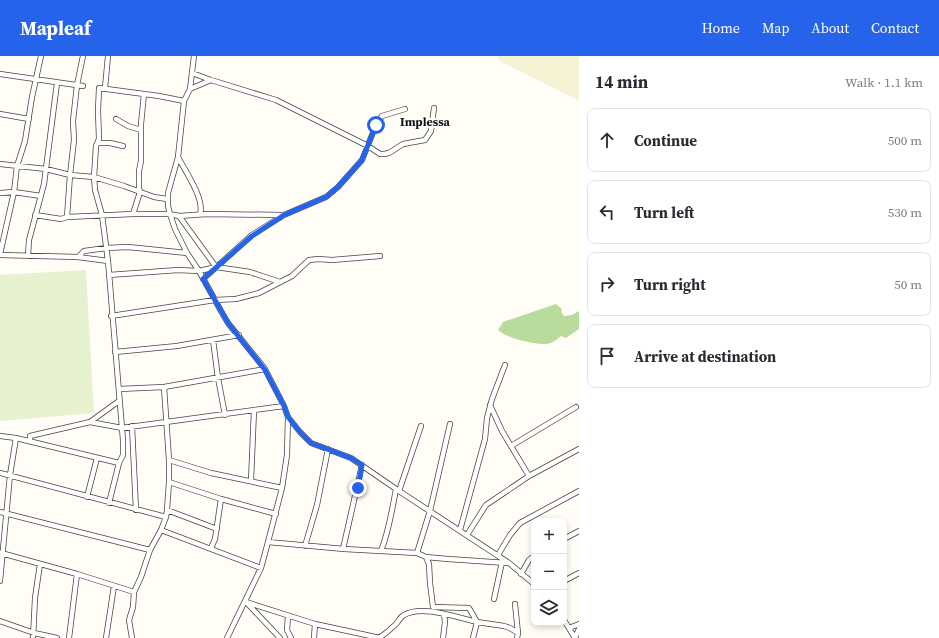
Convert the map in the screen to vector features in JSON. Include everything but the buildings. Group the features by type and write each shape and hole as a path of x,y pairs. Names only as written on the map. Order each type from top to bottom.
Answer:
{"street":[{"path":"41,56 25,141 17,166 14,192 0,255 78,257 108,261"},
{"path":"67,217 74,140 73,121 76,85 83,56"},
{"path":"105,88 108,56"},
{"path":"194,56 190,89 184,101 178,157 167,199 170,214 175,229 187,253 199,271 228,323 239,335 265,370 284,406 288,417 311,443 351,458 509,563 531,582"},
{"path":"192,73 276,100 368,146 380,154 389,153 403,144 425,140 431,131 434,108"},
{"path":"0,74 84,86"},
{"path":"190,89 210,80"},
{"path":"28,256 29,240 41,196 46,169 57,83"},
{"path":"109,503 119,463 123,455 119,389 111,316 108,261 102,215 95,190 94,177 99,139 99,88 184,101"},
{"path":"134,214 140,192 139,171 141,161 141,130 144,94"},
{"path":"203,279 252,236 284,215 326,197 338,187 362,160 376,125 382,116 405,109"},
{"path":"0,114 28,119"},
{"path":"116,119 128,126 141,130"},
{"path":"98,143 110,143 123,146"},
{"path":"178,157 199,197 201,204 200,214"},
{"path":"0,164 46,169 70,175 94,177 154,197 167,199"},
{"path":"0,193 14,192 41,196"},
{"path":"35,215 61,219 67,217 134,214 170,214 179,216 200,214 284,215"},
{"path":"179,216 216,267"},
{"path":"78,257 84,251 128,247 187,253"},
{"path":"111,316 215,300 236,299 259,293 292,276 309,260 332,260 380,256"},
{"path":"109,275 178,270 199,271 216,267 250,272 280,282"},
{"path":"115,352 177,346 239,335"},
{"path":"213,340 225,414"},
{"path":"460,530 485,439 490,405 505,365"},
{"path":"119,389 164,387 265,370"},
{"path":"132,638 129,620 133,607 134,592 141,577 150,550 161,530 168,510 169,460 164,387"},
{"path":"30,441 30,436 90,422 119,401"},
{"path":"490,405 528,476"},
{"path":"90,422 122,428 284,406"},
{"path":"511,446 576,407"},
{"path":"251,481 254,410"},
{"path":"227,638 246,602 261,568 276,514 287,455 288,417"},
{"path":"417,553 430,511 450,424"},
{"path":"132,426 136,510"},
{"path":"381,551 390,524 398,490 421,426"},
{"path":"0,436 30,441 119,463"},
{"path":"0,581 1,554 10,475 16,438"},
{"path":"305,546 317,505 328,449"},
{"path":"467,535 486,505 528,476 579,449"},
{"path":"87,497 97,458"},
{"path":"169,460 211,472 282,488"},
{"path":"343,549 362,465"},
{"path":"0,473 166,517"},
{"path":"169,482 221,499 276,514"},
{"path":"498,556 510,535 520,523 579,491"},
{"path":"211,548 217,529 221,499"},
{"path":"168,510 217,529"},
{"path":"0,512 150,550"},
{"path":"161,530 261,568"},
{"path":"567,538 579,531"},
{"path":"268,542 343,549 417,553 426,557 509,563"},
{"path":"1,554 77,574 134,592"},
{"path":"426,557 429,564 432,609"},
{"path":"521,574 531,558"},
{"path":"494,599 502,562"},
{"path":"34,635 35,598 40,564"},
{"path":"567,579 579,573"},
{"path":"69,638 77,574"},
{"path":"106,638 114,586"},
{"path":"246,602 315,624 380,638 406,613 432,609 469,608 477,622 473,638"},
{"path":"246,602 280,638"},
{"path":"515,604 518,636"},
{"path":"432,609 444,614 477,622 504,626 510,628 518,636"},
{"path":"443,638 445,622 444,614"},
{"path":"288,616 287,630 291,638"},
{"path":"0,621 34,635 56,638"},
{"path":"314,638 315,624"},
{"path":"569,628 579,624"},
{"path":"567,625 575,638"},
{"path":"575,638 579,629"}],"shaded area":[{"path":"497,56 579,56 579,102 578,100 500,61"}],"green space":[{"path":"86,270 94,413 0,421 0,275"},
{"path":"556,304 562,309 561,312 564,316 572,315 579,311 579,329 566,338 561,336 549,344 542,344 507,336 498,330 503,322"}],"district":[{"name":"Implessa","path":"425,122"}],"route":[{"path":"358,488 362,465 351,458 311,443 300,432 288,417 284,406 265,370 239,335 228,323 203,279 252,236 284,215 326,197 338,187 362,160 376,125"}]}
